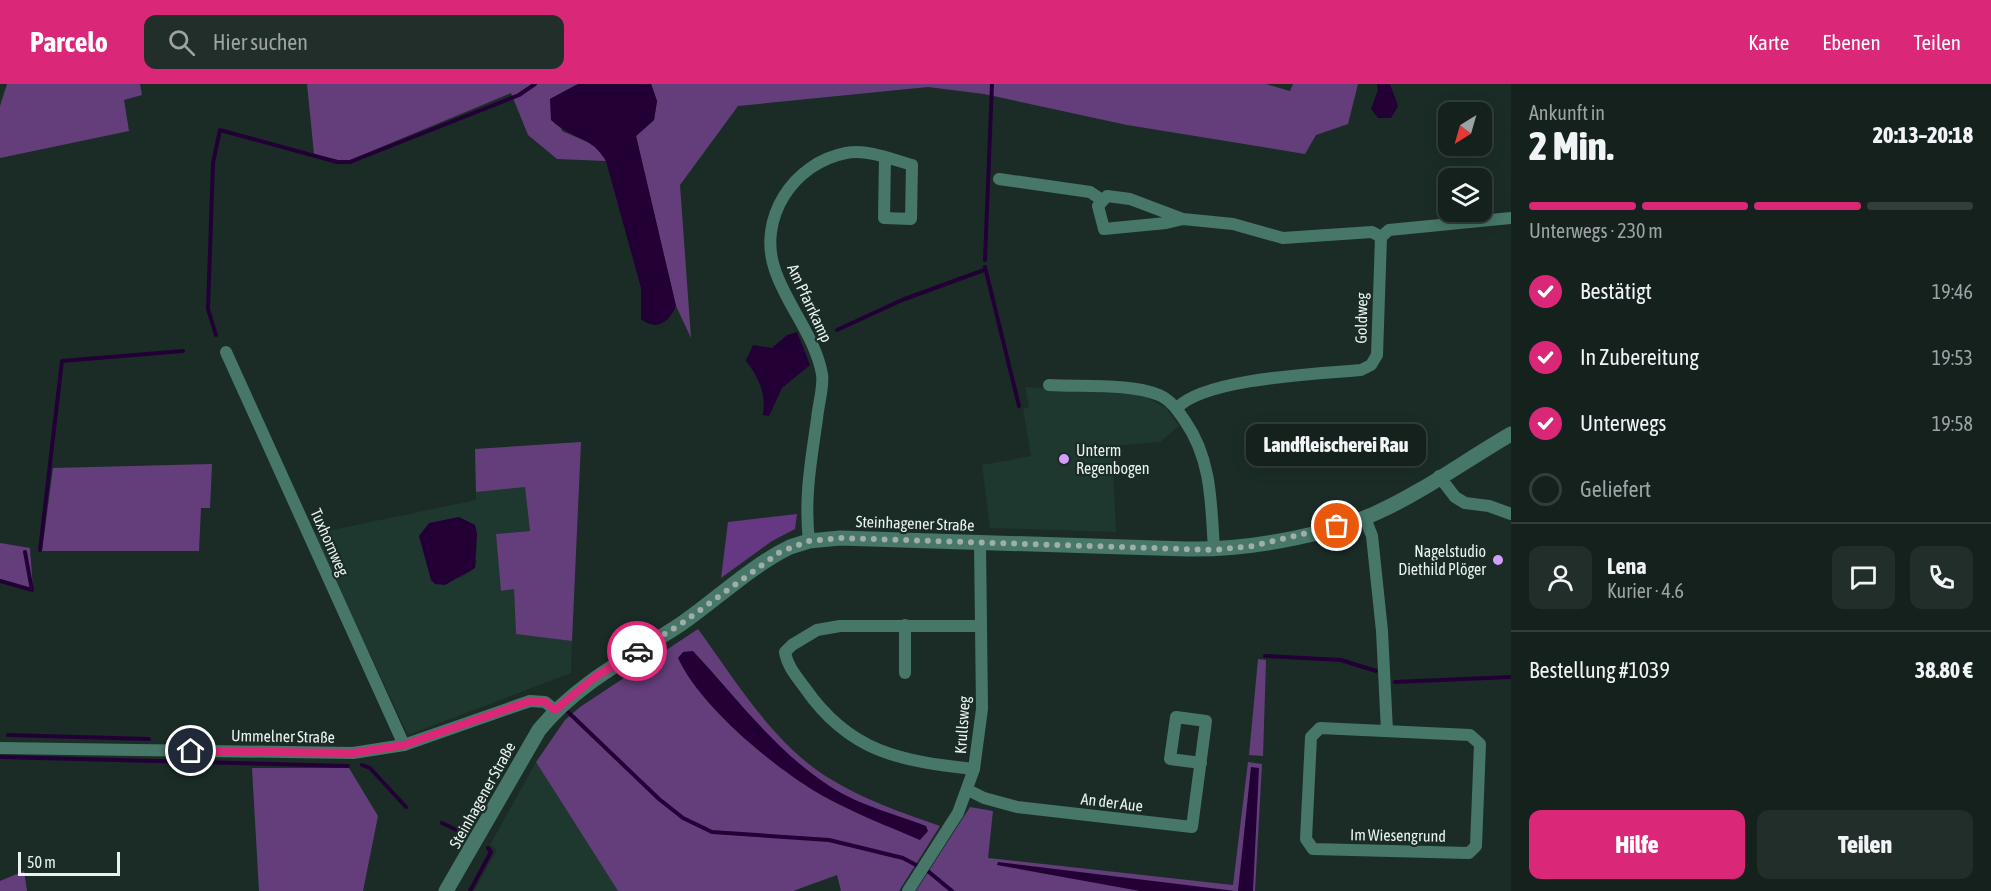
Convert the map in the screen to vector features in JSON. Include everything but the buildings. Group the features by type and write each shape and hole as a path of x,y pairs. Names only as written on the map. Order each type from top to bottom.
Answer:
{"street":[{"name":"Am Pfarrkamp","path":"809,541 805,507 822,376 814,347 775,270 770,237 773,219 789,188 814,166 846,153 869,153 885,157 912,165 911,219 884,218 885,157"},
{"path":"999,179 1090,192 1102,200"},
{"path":"1183,219 1166,223 1104,229 1098,206 1107,196 1130,199 1183,219 1233,225 1283,238 1372,232 1381,237 1389,230 1511,218"},
{"name":"Goldweg","path":"1177,408 1185,399 1203,392 1251,382 1361,370 1371,365 1377,355 1381,237"},
{"name":"Tuxhornweg","path":"226,352 404,745"},
{"path":"1049,385 1144,391 1163,397 1177,408 1194,434 1204,458 1209,481 1214,550"},
{"name":"Steinhagener Straße","path":"446,891 539,730 555,710 595,677 681,624 780,552 809,541 840,538 1214,550 1253,546 1365,518 1511,434"},
{"path":"1439,476 1455,497 1465,503 1489,506 1511,514"},
{"path":"1365,518 1372,536 1381,620 1387,731"},
{"name":"Krullsweg","path":"908,891 958,813 974,769 982,710 980,543"},
{"path":"905,625 905,674"},
{"path":"974,769 916,763 863,744 839,727 816,704 786,661 785,652 792,645 817,630 840,626 980,626"},
{"name":"Ummelner Straße","path":"0,748 353,753 404,745 530,701 545,702 555,710"},
{"name":"Im Wiesengrund","path":"1320,728 1387,731 1470,735 1480,744 1476,846 1469,853 1313,849 1306,839 1311,737 1320,728"},
{"name":"An der Aue","path":"968,790 984,798 1017,807 1191,828 1201,763"}],"shaded area":[{"path":"7,84 140,84 142,95 124,100 129,131 0,158 0,106"},
{"path":"307,84 578,84 550,99 562,131 597,146 606,161 557,159 528,135 511,93 350,160 338,160 314,154"},
{"path":"578,84 651,84 657,101 654,120 636,136 676,306 666,321 657,325 641,319 641,288 606,161 588,142 551,120 550,99"},
{"path":"651,84 1266,84 1290,91 1293,84 1358,84 1348,124 1316,135 1305,154 1127,125 984,94 928,87 738,106 680,185 691,338 676,306 636,136 654,120 657,101"},
{"path":"1377,84 1390,84 1398,106 1391,118 1378,118 1371,109 1378,90"},
{"path":"797,332 810,365 782,388 769,416 763,415 761,386 746,361 753,345 772,348 787,335"},
{"name":"Unterm Regenbogen","path":"1025,387 1143,395 1166,408 1179,426 1160,442 1112,446 1116,532 990,528 982,465 1031,456 1023,409 1029,407"},
{"path":"581,442 572,641 516,634 514,589 501,591 496,534 530,531 525,487 476,492 475,449"},
{"path":"212,464 210,508 201,508 199,551 42,551 53,468"},
{"path":"525,486 530,531 496,534 502,591 514,589 516,633 572,641 571,673 408,735 313,534 476,500 476,492","holes":["477,560 475,568 462,577 431,580 429,569"]},
{"path":"797,514 795,529 772,541 721,578 728,522"},
{"path":"459,517 475,525 477,534 475,568 445,585 435,584 431,580 419,536 429,523"},
{"path":"0,543 30,548 33,589 0,579"},
{"path":"698,629 772,729 807,763 854,792 940,826 899,891 841,891 837,875 793,891 618,891 536,762 565,720 580,707"},
{"path":"693,651 771,738 806,769 849,797 926,826 928,831 920,840 859,814 804,785 763,754 721,716 703,697 689,677 678,658 683,652"},
{"path":"1258,659 1266,660 1263,756 1249,755"},
{"path":"536,762 618,891 474,891 497,850 490,845"},
{"path":"1248,762 1262,764 1255,891 916,891 970,807 993,811 988,858 1233,885"},
{"path":"1251,767 1259,768 1253,891 1238,891"},
{"path":"252,768 349,768 378,816 363,891 259,891"},
{"path":"998,862 1235,891 1140,891 997,865"},
{"path":"24,871 27,891 0,891 0,881"}],"waterway":[{"path":"216,335 208,309 213,163 220,130 337,162 350,162 519,95 535,84"},
{"path":"985,260 992,84"},
{"path":"985,267 1019,406"},
{"path":"837,330 902,300 984,270"},
{"path":"40,550 62,361 183,351"},
{"path":"0,581 32,590 25,552"},
{"path":"1265,656 1341,660 1376,671"},
{"path":"1395,682 1511,677"},
{"path":"567,711 659,799 683,818 712,832 829,840 903,858 929,872 952,891"},
{"path":"8,735 149,739"},
{"path":"0,757 348,766"},
{"path":"362,765 370,768 406,807"},
{"path":"442,823 463,833"},
{"path":"470,891 491,852 488,848"}],"way so far":[{"path":"637,651 681,624 780,552 809,541 840,538 1214,550 1253,546 1337,526"}],"place":[{"name":"Unterm Regenbogen","path":"1064,459"},
{"name":"Landfleischerei Rau","path":"1337,526"},
{"name":"Nagelstudio Diethild Plöger","path":"1498,560"}],"route":[{"path":"191,751 353,753 380,751 404,745 530,701 545,702 555,710 595,677 637,651"}]}
